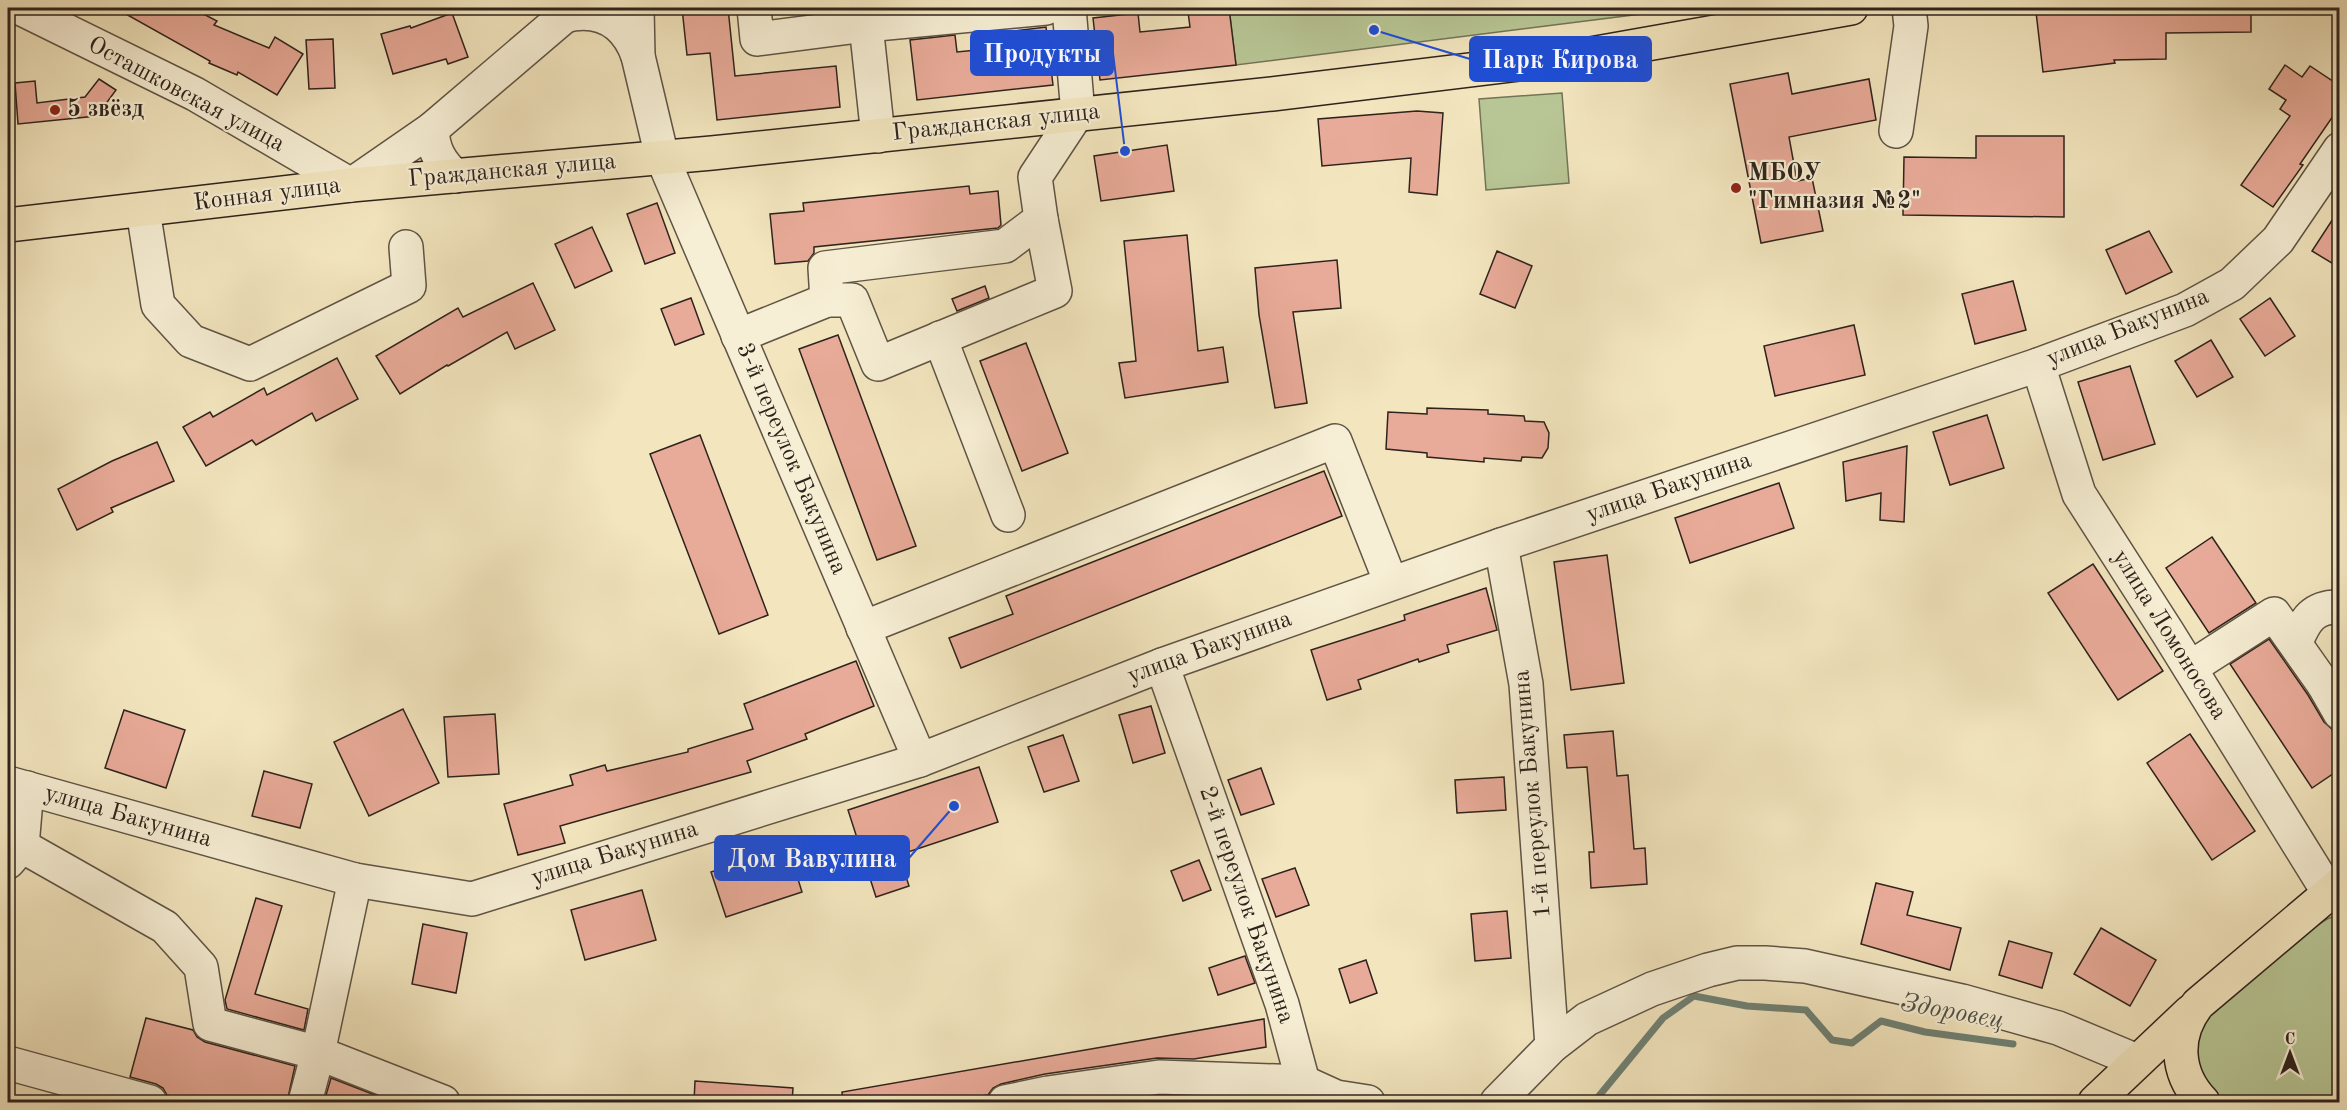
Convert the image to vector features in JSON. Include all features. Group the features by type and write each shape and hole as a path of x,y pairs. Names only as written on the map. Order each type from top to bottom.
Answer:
{"main road":[{"name":"Гражданская улица","path":"351,185 662,158 1272,94 1568,58 1851,8"},
{"name":"Конная улица","path":"8,225 351,185"},
{"path":"2096,1102 2198,1005 2336,890"},
{"path":"2198,1005 2191,1013 2182,1034 2180,1055 2185,1077 2203,1102"}],"street":[{"name":"Осташковская улица","path":"20,8 195,94 351,185"},
{"path":"637,8 638,56 662,158"},
{"path":"753,8 757,39 866,25 1046,8"},
{"path":"738,336 826,300 852,300 878,364 1055,291 1035,177 1077,115 1068,8"},
{"path":"1896,131 1911,20 1909,8"},
{"name":"Конная улица","path":"351,185 432,129 569,12"},
{"path":"569,12 591,13 610,20 626,32 638,56"},
{"path":"866,25 878,135"},
{"path":"432,129 437,156 455,176"},
{"name":"улица Бакунина","path":"17,786 355,880 472,899 920,760 1162,664 1501,544 2038,364 2185,310 2232,284 2278,240 2340,148"},
{"name":"3-й переулок Бакунина","path":"662,158 920,760"},
{"path":"143,210 159,304 190,341 250,364 409,286 406,247"},
{"path":"826,300 825,268 1005,246 1041,219"},
{"path":"940,338 1008,515"},
{"name":"улица Ломоносова","path":"2038,364 2079,494 2336,890"},
{"path":"863,628 1335,441 1391,583"},
{"name":"1-й переулок Бакунина","path":"1501,544 1526,684 1552,1046"},
{"path":"2296,642 2306,619 2327,606 2340,607"},
{"path":"2190,668 2274,614 2334,694"},
{"name":"2-й переулок Бакунина","path":"1162,664 1282,1004 1303,1082"},
{"path":"17,786 15,855 165,927 201,967 210,1024 318,1053 442,1102"},
{"path":"305,1102 318,1053 355,880"},
{"path":"1497,1102 1552,1046 1587,1019 1652,989 1737,963 1805,966 1962,1001 2058,1028 2137,1061"},
{"path":"8,1063 150,1102"},
{"path":"1005,1102 1048,1093 1159,1077 1303,1082 1336,1097 1368,1102"}],"green space":[{"path":"1229,8 1674,8 1673,10 1236,65"},
{"path":"1562,93 1569,183 1486,190 1479,99"},
{"path":"2339,914 2339,1102 2227,1102 2214,1097 2198,1080 2197,1032 2203,1022 2302,935"}],"building":[{"path":"115,8 192,8 217,21 214,25 269,48 275,37 303,54 277,95 238,72 237,75 209,63 210,61"},
{"path":"682,8 728,8 735,76 836,66 840,107 717,120 710,53 687,55"},
{"path":"1229,8 1236,65 1100,80 1093,18 1138,13 1140,32 1190,27 1188,12"},
{"path":"2074,8 2251,8 2251,32 2166,33 2166,59 2114,60 2115,63 2043,72 2036,12"},
{"path":"452,13 468,57 448,64 446,59 393,74 381,34 410,26 411,28"},
{"path":"1046,27 1053,85 917,100 910,40 955,35 957,52 1007,47 1005,32"},
{"path":"333,39 335,88 309,89 306,40"},
{"path":"2285,65 2302,77 2310,66 2340,86 2340,106 2273,207 2241,185 2290,116 2280,109 2286,100 2269,89"},
{"path":"1788,73 1792,94 1869,79 1876,120 1789,137 1797,181 1812,178 1823,231 1761,243 1730,84"},
{"path":"99,79 116,90 97,116 18,124 15,83 35,81 37,103 85,97"},
{"path":"1417,111 1443,113 1437,195 1409,192 1411,158 1322,166 1318,119"},
{"path":"1976,136 2064,136 2064,217 1903,215 1904,157 1976,158"},
{"path":"1167,145 1174,191 1101,201 1094,156"},
{"path":"969,186 970,194 998,191 1001,225 998,228 814,247 814,253 808,261 775,264 770,214 804,211 803,203"},
{"path":"657,203 675,253 645,264 627,214"},
{"path":"2340,208 2340,268 2312,251"},
{"path":"592,227 612,271 575,288 555,244"},
{"path":"2149,231 2172,272 2126,294 2106,250"},
{"path":"1187,235 1198,351 1223,347 1228,382 1125,398 1119,363 1136,361 1124,241"},
{"path":"1497,251 1532,266 1515,308 1480,294"},
{"path":"1337,260 1341,308 1293,312 1307,403 1275,408 1259,315 1255,268"},
{"path":"2013,281 2026,330 1975,344 1962,294"},
{"path":"533,283 555,330 515,349 507,332 400,394 376,356 458,308 463,317"},
{"path":"985,286 989,298 957,311 952,299"},
{"path":"691,298 704,334 675,345 661,309"},
{"path":"2270,298 2295,336 2265,356 2240,319"},
{"path":"1854,325 1865,375 1775,396 1764,346"},
{"path":"838,335 916,546 877,560 799,349"},
{"path":"2211,340 2233,377 2197,397 2175,361"},
{"path":"1026,343 1068,453 1022,471 980,361"},
{"path":"337,358 358,399 316,421 312,413 256,445 252,440 206,466 183,427 210,412 213,417 264,388 267,395"},
{"path":"2130,366 2155,444 2103,460 2078,382"},
{"path":"1427,408 1488,410 1488,414 1524,416 1525,421 1544,422 1549,433 1548,448 1542,458 1522,457 1521,461 1484,458 1484,462 1427,457 1427,453 1386,449 1388,412 1427,414"},
{"path":"1987,415 2004,468 1950,485 1933,432"},
{"path":"700,435 768,615 719,634 650,454"},
{"path":"157,442 174,481 111,508 113,512 77,530 58,489 112,461"},
{"path":"1907,446 1904,522 1880,520 1881,493 1846,501 1843,462"},
{"path":"1324,471 1342,516 961,668 949,638 1013,614 1006,596"},
{"path":"1779,483 1794,528 1690,563 1675,518"},
{"path":"2212,537 2256,603 2209,633 2166,568"},
{"path":"1607,555 1624,683 1571,690 1554,562"},
{"path":"2093,564 2163,671 2118,700 2048,593"},
{"path":"1486,588 1497,630 1447,645 1449,652 1419,662 1418,659 1358,680 1361,689 1327,700 1311,650 1405,620 1404,615"},
{"path":"2269,639 2324,722 2340,739 2340,769 2312,788 2230,664"},
{"path":"856,661 874,706 805,734 807,739 747,761 751,772 560,826 565,843 518,855 504,804 573,785 570,775 605,765 607,771 688,752 688,749 753,729 744,704"},
{"path":"1151,706 1165,753 1133,763 1119,715"},
{"path":"403,709 439,783 369,816 334,742"},
{"path":"124,710 185,730 166,788 105,768"},
{"path":"495,714 499,774 448,777 444,717"},
{"path":"1613,731 1617,776 1628,775 1634,849 1645,848 1647,884 1591,888 1589,852 1594,852 1587,767 1567,768 1564,735"},
{"path":"2190,734 2255,831 2212,860 2147,763"},
{"path":"1063,735 1079,781 1044,792 1028,747"},
{"path":"979,767 998,822 899,855 909,886 876,897 848,810"},
{"path":"1261,768 1274,804 1241,815 1228,780"},
{"path":"264,771 312,784 300,828 252,816"},
{"path":"1504,777 1506,810 1457,813 1455,780"},
{"path":"788,847 802,892 726,917 711,872"},
{"path":"1199,860 1211,890 1183,901 1171,871"},
{"path":"1295,868 1309,905 1276,917 1262,879"},
{"path":"1876,883 1913,892 1907,915 1961,928 1950,970 1861,944"},
{"path":"642,890 656,940 585,960 571,910"},
{"path":"256,898 282,906 255,994 308,1009 304,1030 227,1009 225,1000"},
{"path":"1507,911 1511,958 1475,961 1471,914"},
{"path":"423,924 467,933 456,993 412,984"},
{"path":"2101,928 2156,960 2130,1006 2074,974"},
{"path":"2009,941 2052,953 2042,988 1999,975"},
{"path":"1245,956 1255,983 1218,995 1209,968"},
{"path":"1366,960 1377,993 1350,1003 1339,969"},
{"path":"146,1018 193,1030 197,1037 205,1042 295,1066 287,1102 195,1102 167,1095 163,1088 156,1084 130,1077"},
{"path":"1264,1019 1266,1047 1194,1059 1157,1058 1045,1074 1001,1084 993,1088 988,1095 942,1102 843,1102 842,1092"},
{"path":"331,1078 393,1102 324,1102"},
{"path":"695,1081 793,1088 792,1102 694,1102"}],"waterway":[{"name":"Здоровец","path":"1594,1102 1663,1018 1694,996 1747,1006 1806,1010 1832,1040 1852,1043 1881,1021 1925,1032 2013,1044"}],"place":[{"name":"Парк Кирова","path":"1374,30"},
{"name":"5 звёзд","path":"55,110"},
{"name":"Продукты","path":"1125,151"},
{"name":"МБОУ \"Гимназия №2\"","path":"1736,188"},
{"name":"Дом Вавулина","path":"954,806"}]}
